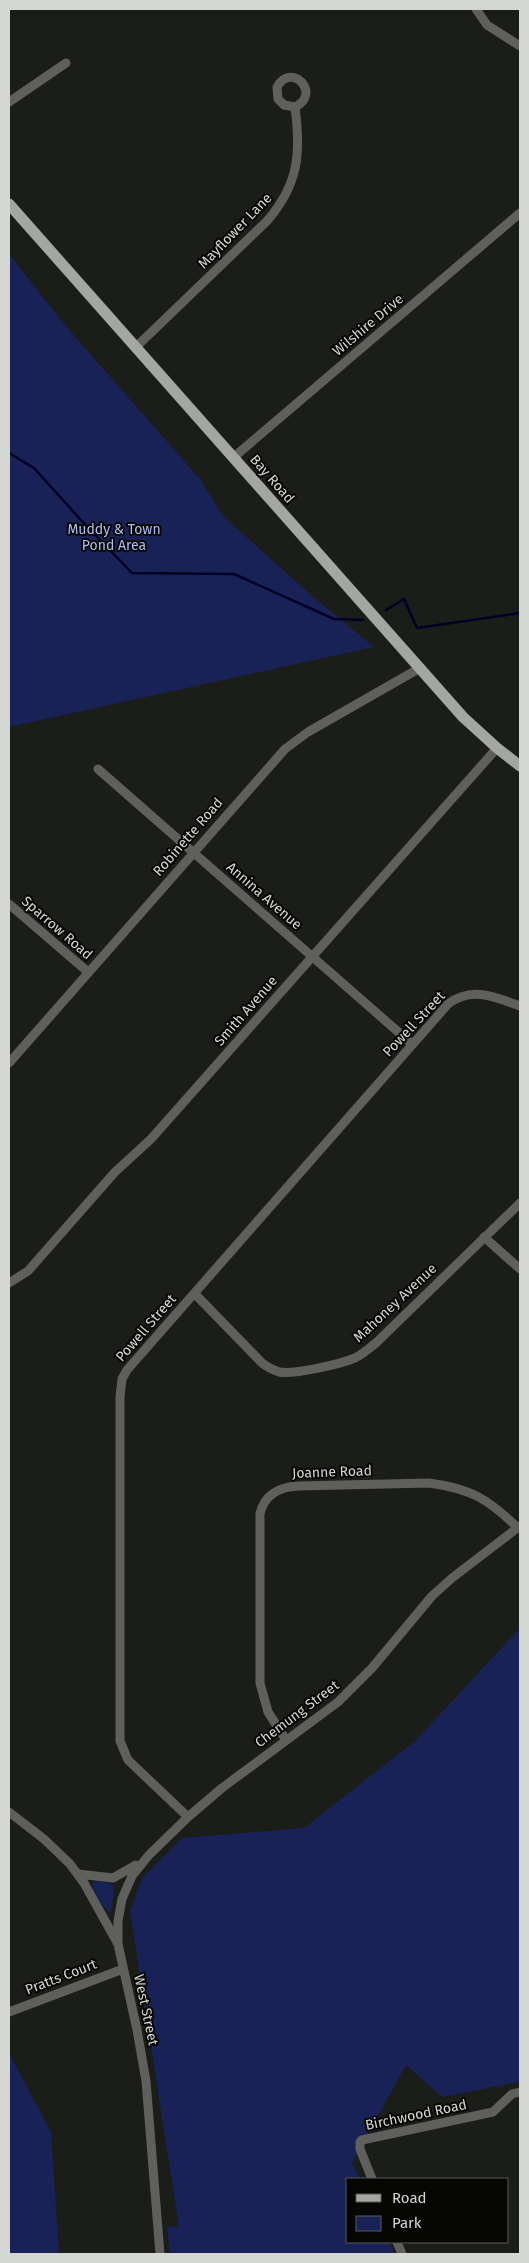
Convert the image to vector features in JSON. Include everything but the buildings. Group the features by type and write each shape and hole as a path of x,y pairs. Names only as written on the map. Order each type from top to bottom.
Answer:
{"main road":[{"name":"Bay Road","path":"9,204 463,717 496,748 520,766"}],"street":[{"path":"476,9 487,25 520,46"},
{"path":"9,102 66,64"},
{"name":"Mayflower Lane","path":"136,347 267,221 284,200 293,179 298,153 295,106"},
{"name":"Wilshire Drive","path":"234,458 520,214"},
{"name":"Robinette Road","path":"9,1063 273,762 296,740 420,668"},
{"name":"Smith Avenue","path":"9,1283 28,1271 115,1172 151,1139 496,748"},
{"name":"Annina Avenue","path":"98,769 412,1044"},
{"name":"Sparrow Road","path":"9,904 88,972"},
{"name":"Powell Street","path":"188,1817 128,1760 120,1741 120,1397 122,1379 127,1370 448,1004 466,994 480,994 520,1006"},
{"path":"520,1203 484,1236 520,1269"},
{"name":"Mahoney Avenue","path":"195,1294 267,1366 279,1372 302,1371 351,1359 366,1351 484,1236"},
{"name":"Joanne Road","path":"286,1740 268,1712 260,1683 260,1514 261,1507 273,1493 289,1486 429,1483 479,1496 495,1506 519,1527"},
{"name":"Chemung Street","path":"118,1944 118,1918 122,1899 132,1876 149,1855 188,1817 237,1776 329,1709 354,1687 442,1587 519,1527"},
{"name":"West Street","path":"9,1812 50,1844 78,1874 118,1944 146,2081 160,2254"},
{"name":"Chemung Street","path":"78,1874 113,1878 128,1871 149,1855"},
{"name":"Pratts Court","path":"9,2012 124,1969"},
{"name":"Birchwood Road","path":"372,2178 360,2149 360,2142 362,2140 488,2113 497,2109 512,2094 520,2092"}],"green space":[{"name":"Muddy & Town Pond Area","path":"9,254 64,324 199,478 224,517 311,595 374,647 9,727"},
{"path":"520,1628 520,2082 442,2097 406,2065 352,2163 360,2178 346,2178 346,2243 390,2243 395,2254 170,2254 167,2226 179,2227 130,1911 142,1878 182,1838 304,1828 415,1741"},
{"path":"95,1881 110,1883 114,1888 111,1913 105,1908 97,1895 92,1883"},
{"path":"9,2053 51,2132 59,2254 9,2254"}],"waterway":[{"path":"9,453 34,468 132,573 234,574 334,619 363,620"},
{"path":"386,610 404,599 417,628 520,613"}]}
